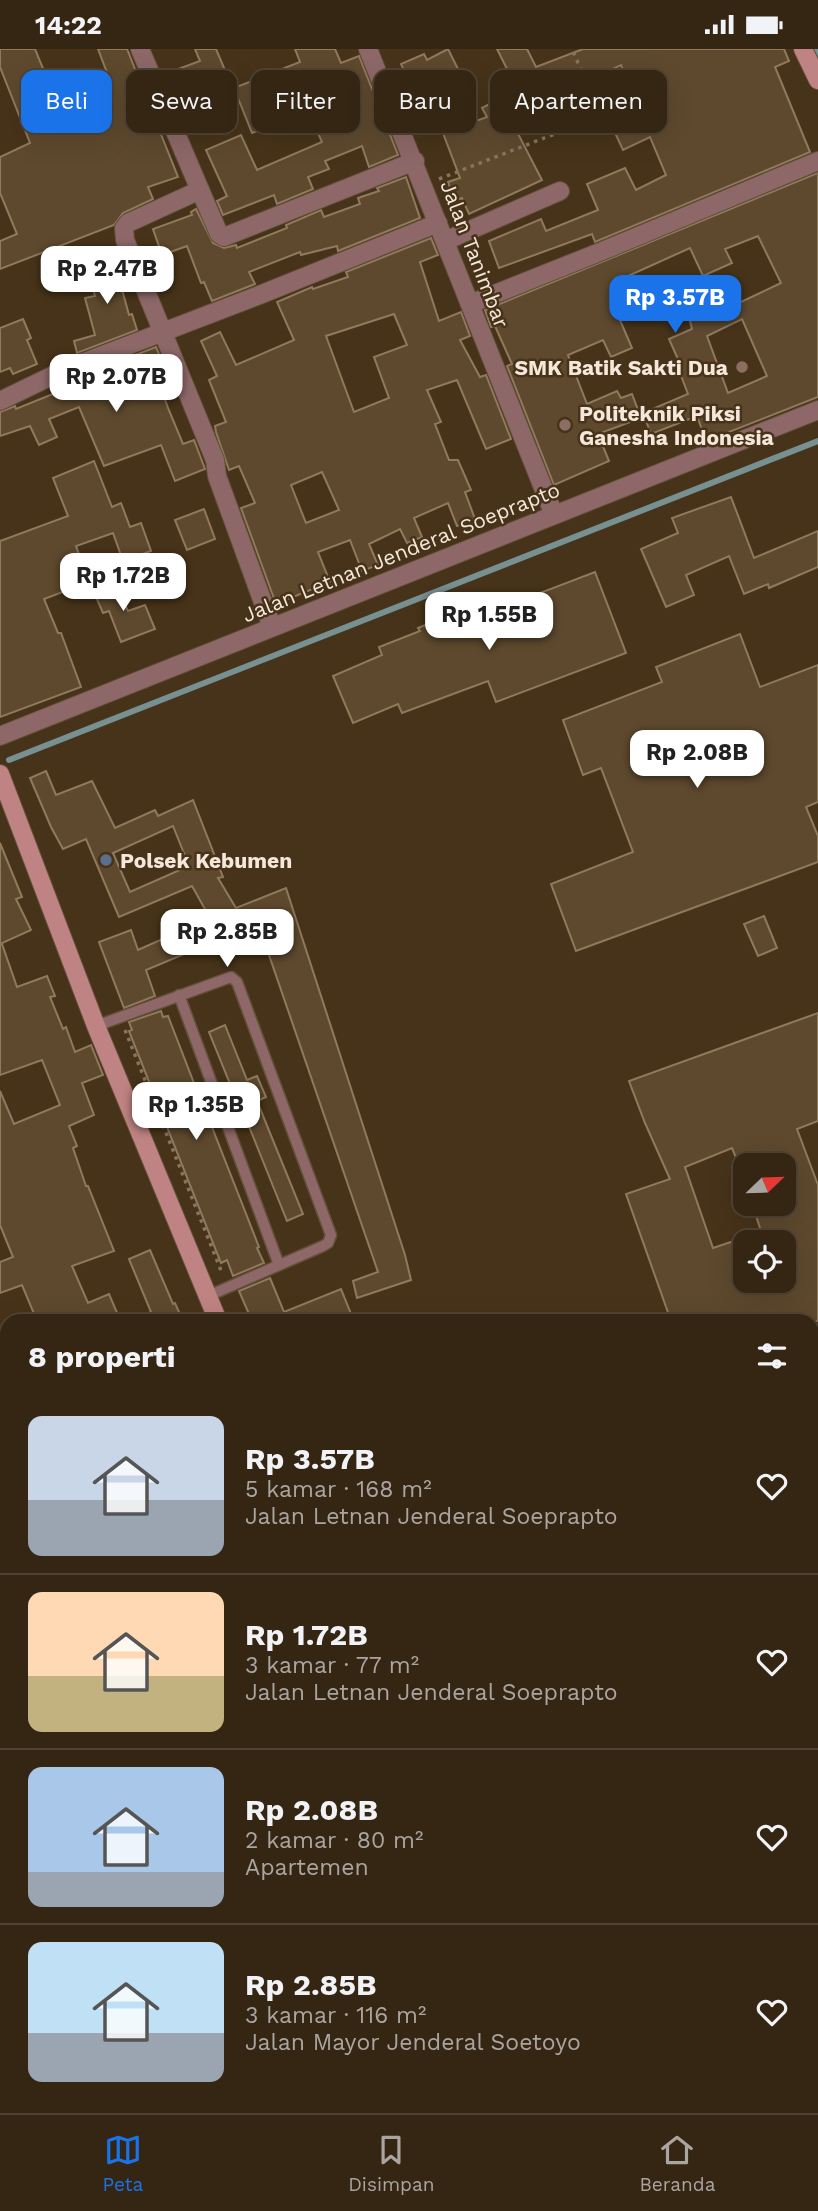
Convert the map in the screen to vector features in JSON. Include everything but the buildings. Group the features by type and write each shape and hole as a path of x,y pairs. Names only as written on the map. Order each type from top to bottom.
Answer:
{"main road":[{"path":"803,49 818,80"},
{"path":"0,774 96,1026 215,1314"}],"street":[{"path":"140,49 219,235 224,237 415,161"},
{"name":"Jalan Tanimbar","path":"368,49 415,161 554,515"},
{"path":"470,304 818,161"},
{"path":"200,190 135,218 124,228 125,240 215,460 217,476 272,627"},
{"path":"445,241 560,191"},
{"path":"0,401 64,370 438,223"},
{"name":"Jalan Letnan Jenderal Soeprapto","path":"0,736 818,410"}],"lane":[{"path":"96,1026 231,977 237,982 330,1229 328,1243 208,1296"},
{"path":"179,995 279,1265"}],"path":[{"path":"424,184 598,117 600,113 572,49"},
{"path":"120,1017 226,1285"}],"waterway":[{"path":"816,49 818,54"},
{"path":"9,760 818,441"}],"place":[{"name":"SMK Batik Sakti Dua","path":"742,367"},
{"name":"Politeknik Piksi Ganesha Indonesia","path":"565,425"},
{"name":"Polsek Kebumen","path":"106,860"}]}
